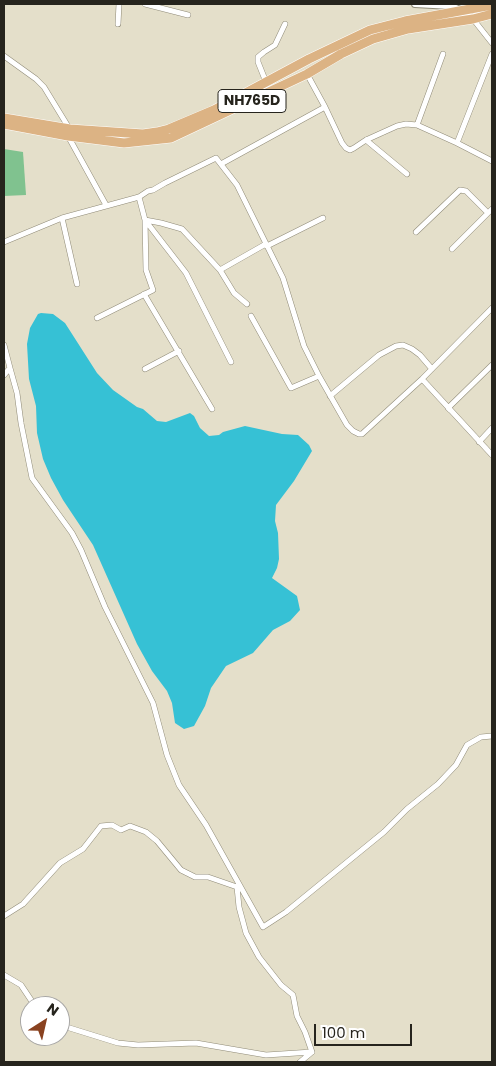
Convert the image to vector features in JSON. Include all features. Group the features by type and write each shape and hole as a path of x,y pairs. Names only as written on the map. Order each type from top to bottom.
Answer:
{"highway":[{"name":"NH765D","path":"4,124 69,132 143,134 157,132 169,129 214,110 309,59 370,30 405,21 492,5"},
{"name":"NH765D","path":"4,118 124,143 171,138 307,74 372,39 408,29 492,14"}],"street":[{"path":"118,24 120,4"},
{"path":"145,4 188,15"},
{"path":"415,4 451,6 463,11 492,43"},
{"path":"266,82 258,62 258,57 275,45 285,24"},
{"path":"417,125 443,54"},
{"path":"457,143 492,54"},
{"path":"4,56 44,87 106,205"},
{"path":"307,74 342,143 350,150 366,140 406,124 417,125 457,143 492,162"},
{"path":"221,164 325,107"},
{"path":"366,140 407,174"},
{"path":"4,242 62,218 139,197 165,182 216,158 237,185 267,246 284,282 304,346 319,376 347,425 356,434 362,434 422,379 492,308"},
{"path":"416,232 460,190 466,191 490,211 452,249"},
{"path":"96,318 153,290 146,270 145,220 139,197"},
{"path":"62,218 77,284"},
{"path":"220,270 264,245 267,246 324,218"},
{"path":"145,220 161,222 182,229 220,270 234,293 246,304"},
{"path":"145,220 186,273 231,362"},
{"path":"144,294 212,408"},
{"path":"251,316 291,388 319,376"},
{"path":"4,345 17,393 32,478 72,533 81,550 105,607 153,704 167,755 179,785 206,825 263,927 286,912 384,832 407,809 438,784 456,765 467,745 481,737 492,736"},
{"path":"330,396 379,355 396,346 404,345 412,349 432,369"},
{"path":"145,369 179,351"},
{"path":"450,410 448,408 492,365"},
{"path":"4,375 10,368"},
{"path":"422,379 492,455"},
{"path":"479,442 492,428"},
{"path":"4,916 23,904 60,863 84,849 101,826 112,825 121,830 130,826 146,832 157,841 181,870 195,877 208,877 237,886 238,907 246,933 259,957 281,985 293,995 297,1016 312,1052"},
{"path":"4,975 21,985 28,996"},
{"path":"70,1028 118,1043 138,1045 196,1043 266,1055 312,1052"},
{"path":"300,1062 312,1052"}],"green space":[{"path":"4,149 23,152 26,195 4,196"}],"water":[{"path":"38,314 53,314 65,323 97,373 113,390 137,407 143,409 157,421 166,422 190,413 194,416 200,428 209,436 219,435 223,432 245,426 282,434 298,435 309,445 312,451 294,481 276,505 275,521 278,533 279,559 272,578 297,596 300,610 290,621 273,630 253,653 226,666 211,688 205,706 194,726 184,729 175,723 172,703 167,691 152,671 137,644 93,545 63,500 43,459 37,433 36,406 29,379 27,344 30,328"}]}
